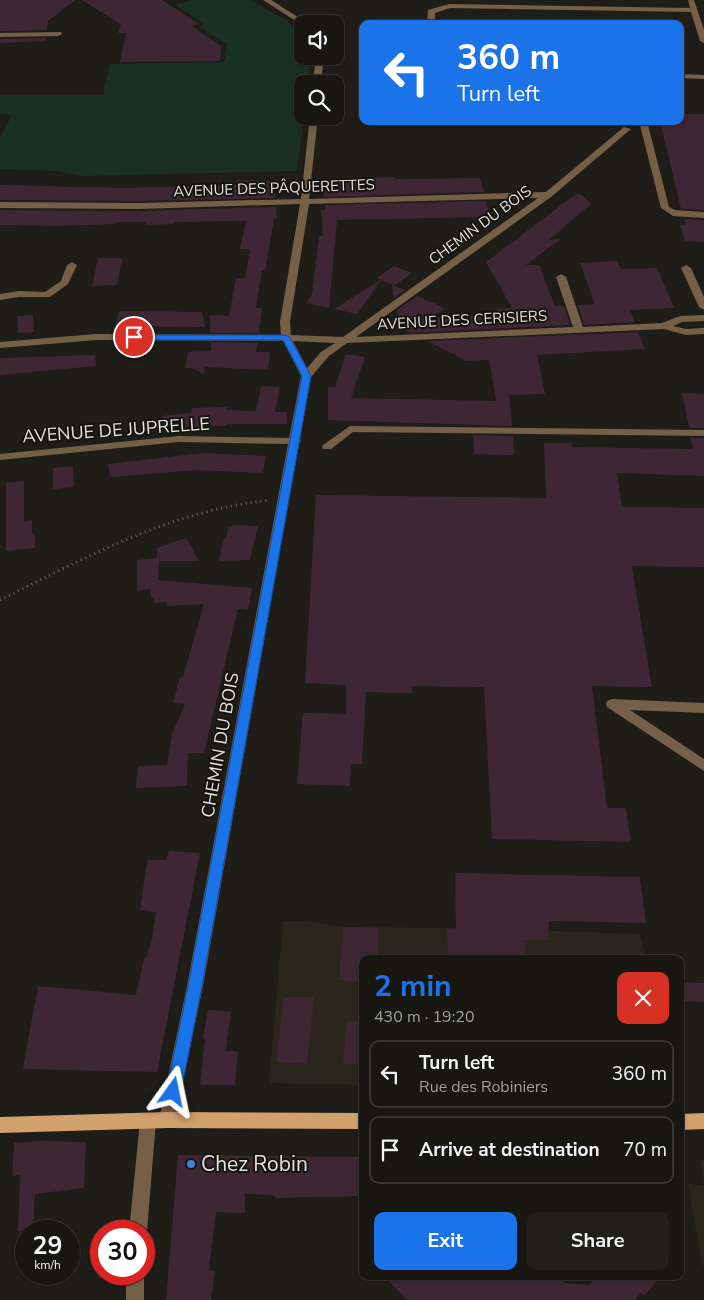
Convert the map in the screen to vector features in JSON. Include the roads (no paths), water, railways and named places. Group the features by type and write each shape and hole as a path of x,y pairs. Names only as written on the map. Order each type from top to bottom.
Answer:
{"main road":[{"path":"0,1125 167,1120 359,1121"},
{"path":"684,1122 704,1121"}],"street":[{"path":"266,0 294,17"},
{"path":"691,0 704,41"},
{"path":"431,20 431,12 449,6 694,10"},
{"path":"0,35 58,34"},
{"path":"684,76 704,77"},
{"path":"306,376 286,338 286,312 306,200 313,125"},
{"path":"644,125 665,208 673,212 704,215"},
{"name":"CHEMIN DU BOIS","path":"167,1120 195,986 296,441 306,376 325,354 548,195 627,129"},
{"name":"AVENUE DES PÂQUERETTES","path":"0,205 139,206 306,200 548,195"},
{"path":"0,297 19,294 47,294 65,282 72,265"},
{"path":"686,268 704,307"},
{"name":"AVENUE DES CERISIERS","path":"561,277 579,330"},
{"name":"AVENUE DES CERISIERS","path":"664,326 680,319 704,318"},
{"name":"AVENUE DES CERISIERS","path":"346,340 664,326 686,332 704,331"},
{"path":"0,346 96,337 346,340"},
{"path":"326,447 350,429 704,433"},
{"name":"AVENUE DE JUPRELLE","path":"0,457 179,439 296,441"},
{"path":"704,708 612,704 704,766"},
{"path":"139,1220 148,1121"},
{"path":"135,1285 135,1300"}],"place":[{"name":"Chez Robin","path":"191,1164"}]}
